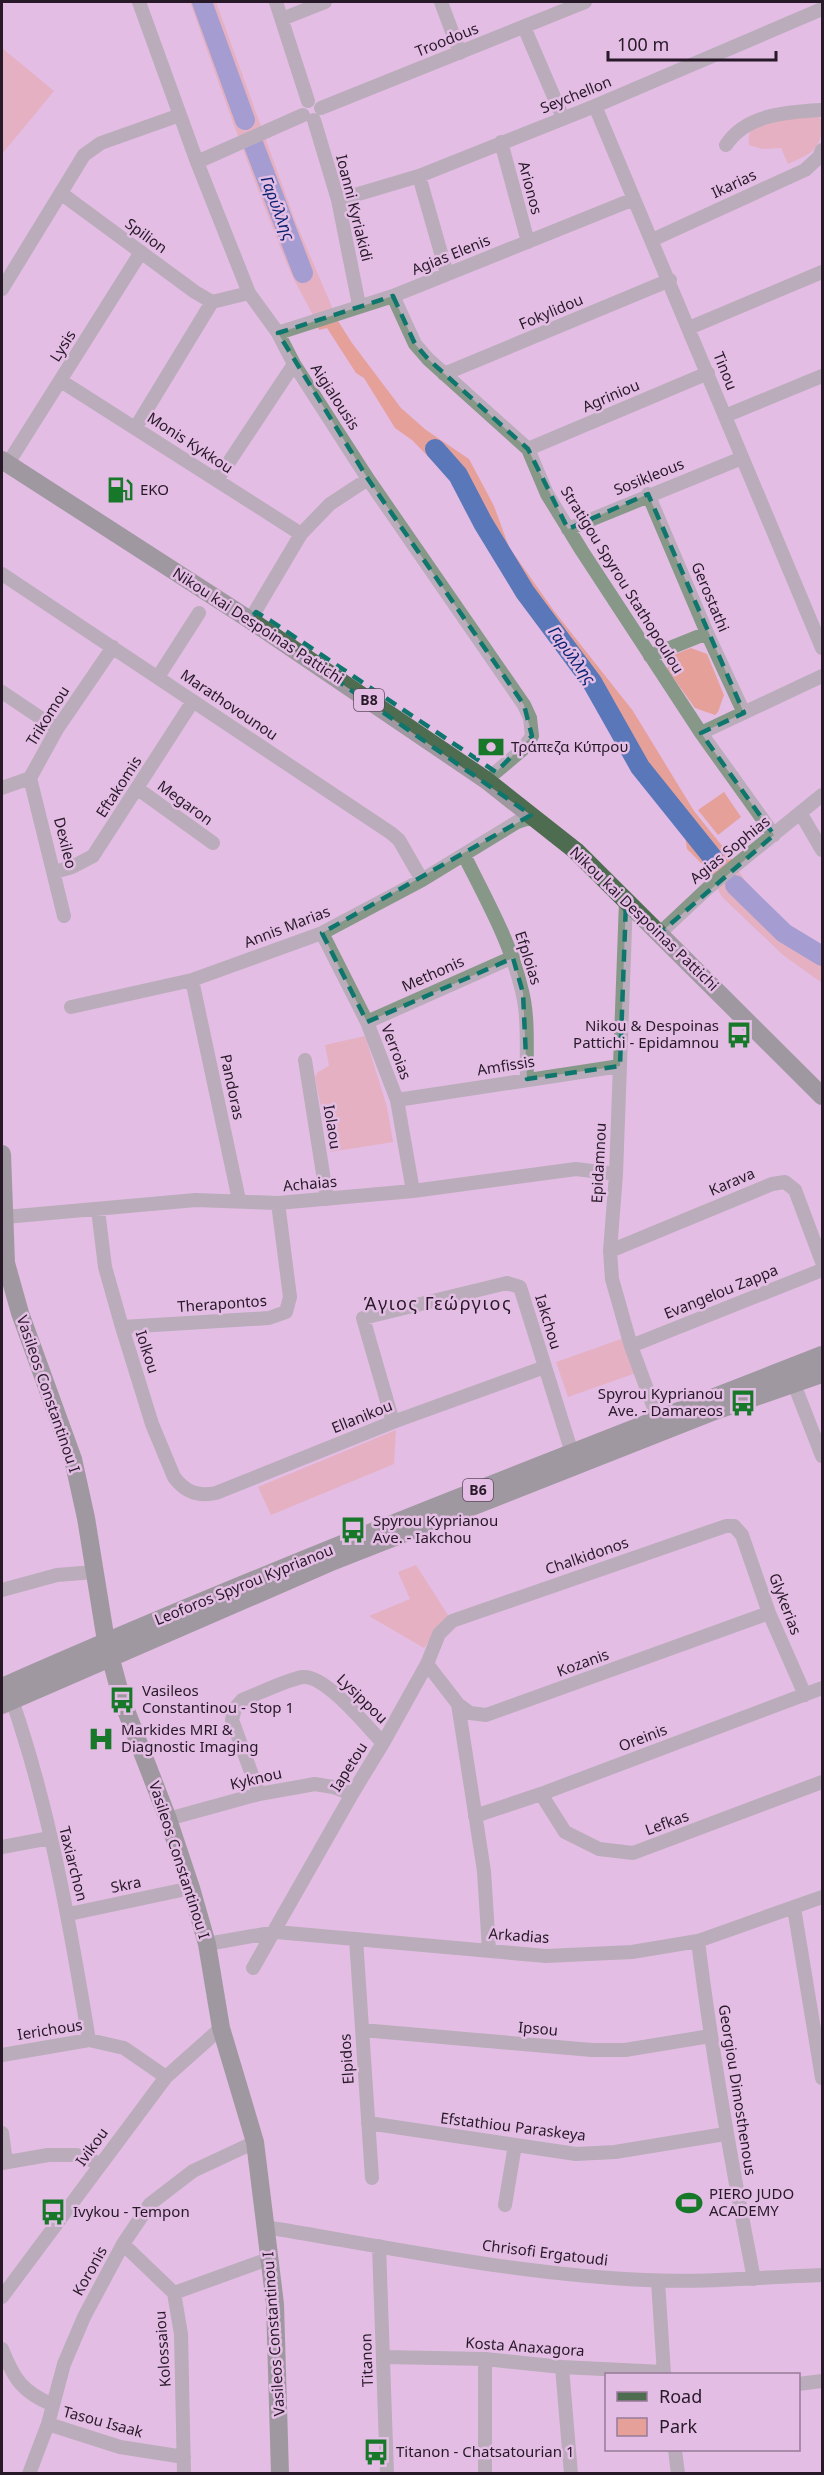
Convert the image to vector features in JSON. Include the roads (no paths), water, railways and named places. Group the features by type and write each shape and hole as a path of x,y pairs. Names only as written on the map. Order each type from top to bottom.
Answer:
{"main road":[{"name":"Nikou kai Despoinas Pattichi","path":"5,456 496,772 531,814 587,848 822,1096"},
{"name":"Nikou kai Despoinas Pattichi","path":"253,616 531,814 576,851 626,901 663,930 822,1081"},
{"name":"Vasileos Constantinou I","path":"2,1154 5,1217 4,1263 73,1459 86,1518 108,1649 122,1700 168,1819 191,1888 207,1944 221,2028 255,2142 271,2258 277,2344 280,2474"},
{"name":"Leoforos Spyrou Kyprianou","path":"5,1697 108,1649 572,1453 822,1354"},
{"name":"Leoforos Spyrou Kyprianou","path":"108,1649 709,1414 822,1374"}],"street":[{"name":"Aigialousis","path":"139,2 197,162 249,293 278,333 294,364 368,479 524,705 530,718 532,736 522,750 496,772"},
{"path":"276,2 308,101"},
{"path":"282,19 325,2"},
{"path":"441,2 460,53"},
{"name":"Troodous","path":"321,108 585,2"},
{"name":"Seychellon","path":"338,200 419,176 595,106 822,9"},
{"path":"524,27 563,118"},
{"path":"197,162 271,129 319,117 321,108 315,101 308,101 303,105 308,118"},
{"name":"Tinou","path":"595,106 670,280 822,648"},
{"path":"726,145 735,132 752,121 822,110"},
{"path":"2,289 84,155 101,143 180,115"},
{"name":"Ioanni Kyriakidi","path":"308,118 338,200 359,305"},
{"name":"Arionos","path":"501,142 528,242"},
{"name":"Ikarias","path":"652,240 805,170 819,157 822,150"},
{"path":"419,176 447,274"},
{"name":"Spilion","path":"62,194 212,302"},
{"name":"Agias Elenis","path":"278,333 359,305 393,296 634,200"},
{"name":"Lysis","path":"5,456 61,381 141,252"},
{"path":"689,328 822,272"},
{"name":"Fokylidou","path":"444,374 670,280"},
{"path":"136,427 212,302 249,293"},
{"name":"Stratigou Spyrou Stathopoulou","path":"393,296 415,344 444,374 528,449 548,494 568,528 701,733 774,835"},
{"path":"217,480 294,364"},
{"name":"Agriniou","path":"528,449 708,373"},
{"path":"725,416 821,380"},
{"name":"Monis Kykkou","path":"61,381 302,534"},
{"name":"Sosikleous","path":"568,528 742,458"},
{"path":"253,616 302,534 330,504 368,479"},
{"name":"Gerostathi","path":"648,494 744,713"},
{"name":"Marathovounou","path":"2,574 391,833 399,840 422,880"},
{"path":"158,677 199,613"},
{"path":"650,656 707,633"},
{"name":"Trikomou","path":"30,778 57,729 113,647"},
{"path":"701,733 822,676"},
{"path":"2,692 57,729"},
{"name":"Eftakomis","path":"55,872 72,867 93,856 193,701"},
{"path":"2,788 30,778"},
{"name":"Dexileo","path":"30,778 64,916"},
{"name":"Megaron","path":"138,789 213,843"},
{"name":"Agias Sophias","path":"663,930 709,887 822,795"},
{"path":"497,833 508,820 510,812 508,797"},
{"name":"Annis Marias","path":"70,1007 192,980 322,933 422,880 531,814"},
{"path":"801,814 822,850"},
{"name":"Efploias","path":"464,855 498,921 513,957 523,993 527,1079"},
{"name":"Epidamnou","path":"626,901 616,1174 610,1251 612,1279 631,1346 658,1419"},
{"name":"Verroias","path":"322,933 368,1022 397,1100 412,1191"},
{"name":"Methonis","path":"368,1022 513,957"},
{"name":"Pandoras","path":"192,980 239,1200"},
{"name":"Iolaou","path":"305,1060 327,1199"},
{"name":"Amfissis","path":"397,1100 620,1066"},
{"name":"Achaias","path":"5,1217 196,1200 278,1203 327,1199 412,1191 576,1169 616,1174"},
{"name":"Karava","path":"610,1251 772,1184 785,1182 795,1190 822,1262"},
{"name":"Therapontos","path":"122,1327 269,1318 286,1312 290,1297 278,1203"},
{"name":"Iolkou","path":"98,1210 105,1267 152,1424 174,1477 179,1484 192,1493"},
{"name":"Evangelou Zappa","path":"631,1346 822,1270"},
{"name":"Iakchou","path":"393,1422 363,1318 507,1282 520,1287 572,1453"},
{"name":"Ellanikou","path":"192,1493 207,1495 216,1493 393,1422 545,1367"},
{"path":"794,1384 822,1456"},
{"name":"Chalkidonos","path":"452,1621 726,1526 734,1526"},
{"name":"Glykerias","path":"734,1526 742,1535 769,1613 805,1695"},
{"path":"2,1590 57,1575 94,1572"},
{"name":"Kozanis","path":"458,1704 470,1713 486,1715 769,1613"},
{"name":"Iapetou","path":"253,1968 276,1932 352,1794 384,1743 427,1664 439,1635 452,1621"},
{"path":"427,1664 458,1704 484,1871 489,1950"},
{"name":"Lysippou","path":"258,1794 232,1720 235,1708 242,1700 303,1677 315,1679 328,1688 384,1743"},
{"name":"Oreinis","path":"475,1816 541,1794 822,1688"},
{"name":"Taxiarchon","path":"5,1697 33,1768 69,1914 89,2040"},
{"name":"Lefkas","path":"541,1794 564,1832 599,1849 633,1853 822,1782"},
{"name":"Kyknou","path":"168,1819 258,1794 315,1784 333,1787 352,1794"},
{"path":"2,1847 50,1838"},
{"name":"Skra","path":"69,1914 191,1888"},
{"name":"Arkadias","path":"207,1944 276,1932 546,1956 632,1952 698,1941 822,1897"},
{"path":"794,1908 822,2078"},
{"name":"Elpidos","path":"356,1939 372,2178"},
{"name":"Georgiou Dimosthenous","path":"698,1941 725,2134 754,2279"},
{"name":"Ivikou","path":"2,2297 166,2077 221,2028"},
{"name":"Ipsou","path":"362,2030 592,2050 625,2050 710,2036"},
{"name":"Ierichous","path":"2,2055 89,2040 124,2048 166,2077"},
{"name":"Efstathiou Paraskeya","path":"368,2123 576,2154 615,2152 725,2134"},
{"path":"2,2133 4,2163 48,2155 78,2155 101,2164"},
{"name":"Koronis","path":"29,2474 48,2424 64,2364 84,2317 123,2244 150,2204 193,2171 255,2142"},
{"path":"505,2205 515,2145"},
{"name":"Chrisofi Ergatoudi","path":"266,2227 535,2272 658,2281 822,2275"},
{"name":"Kolossaiou","path":"123,2244 174,2293 181,2334 184,2474"},
{"name":"Titanon","path":"379,2246 387,2474"},
{"path":"174,2293 271,2258"},
{"path":"658,2281 663,2373"},
{"path":"2,2349 14,2378 37,2398 53,2405"},
{"name":"Kosta Anaxagora","path":"384,2357 485,2359 562,2367 663,2373"},
{"path":"485,2359 485,2474"},
{"path":"562,2367 571,2474"},
{"path":"800,2384 822,2381"},
{"name":"Tasou Isaak","path":"48,2424 120,2446 184,2457"},
{"path":"675,2451 678,2474"}],"waterway":[{"name":"Γαρύλλης","path":"202,2 245,120"},
{"name":"Γαρύλλης","path":"253,143 303,273"},
{"name":"Γαρύλλης","path":"435,449 458,475 483,523 525,592 592,682 640,767 713,858"},
{"name":"Γαρύλλης","path":"735,885 784,933 822,956"}],"place":[{"name":"EKO","path":"120,490"},
{"name":"Τράπεζα Κύπρου","path":"491,747"},
{"name":"Nikou & Despoinas Pattichi - Epidamnou","path":"739,1035"},
{"name":"Spyrou Kyprianou Ave. - Damareos","path":"743,1403"},
{"name":"Spyrou Kyprianou Ave. - Iakchou","path":"353,1530"},
{"name":"Vasileos Constantinou - Stop 1","path":"122,1700"},
{"name":"Markides MRI & Diagnostic Imaging","path":"101,1739"},
{"name":"PIERO JUDO ACADEMY","path":"689,2203"},
{"name":"Ivykou - Tempon","path":"53,2212"},
{"name":"Titanon - Chatsatourian 1","path":"376,2452"}],"district":[{"name":"Άγιος Γεώργιος","path":"438,1304"}]}
